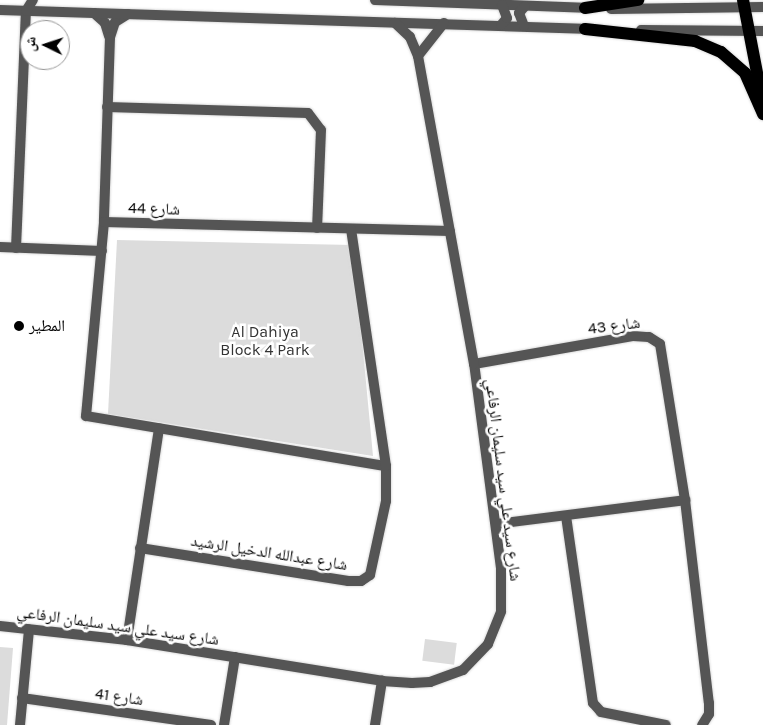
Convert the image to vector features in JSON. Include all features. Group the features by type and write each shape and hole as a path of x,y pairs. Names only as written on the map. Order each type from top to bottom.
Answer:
{"main road":[{"path":"585,8 638,0"},
{"path":"743,4 763,104"},
{"path":"584,29 695,41 721,52 745,73 763,114"}],"street":[{"path":"16,248 26,11 33,0"},
{"path":"47,0 49,7 58,12"},
{"path":"375,0 585,8 743,4 763,7"},
{"path":"501,25 506,18 502,5"},
{"path":"524,26 519,13 525,6"},
{"path":"0,10 584,29 763,31"},
{"path":"94,13 105,23 110,37"},
{"path":"110,37 115,22 128,14"},
{"name":"شارع سيد علي سيد سليمان الرفاعي","path":"0,626 126,640 382,681 430,682 447,678 463,670 488,644 501,611 501,568 474,364 418,56 410,37 394,23"},
{"path":"418,56 444,23"},
{"name":"شارع 44","path":"110,37 104,222 351,230 450,231"},
{"path":"107,107 308,113 321,130 317,228"},
{"path":"104,222 86,416 386,466"},
{"name":"شارع عبدالله الدخيل الرشيد","path":"140,548 348,581 366,579 374,568 386,501 386,466 351,230"},
{"path":"0,247 102,251"},
{"name":"شارع 43","path":"474,364 633,336 653,338 664,353 685,500 709,703 709,714 702,725"},
{"path":"126,640 159,428"},
{"path":"496,524 685,500"},
{"path":"566,516 592,703 601,712 666,725"},
{"path":"20,725 29,629"},
{"path":"224,725 234,657"},
{"path":"375,725 382,681"},
{"name":"شارع 41","path":"22,698 211,725"}],"green space":[{"name":"Al Dahiya Block 4 Park","path":"117,240 353,245 373,456 108,414"},
{"path":"425,639 457,643 454,665 422,661"},
{"path":"0,647 13,648 7,725 0,725"}],"place":[{"name":"المطير","path":"19,326"}]}
